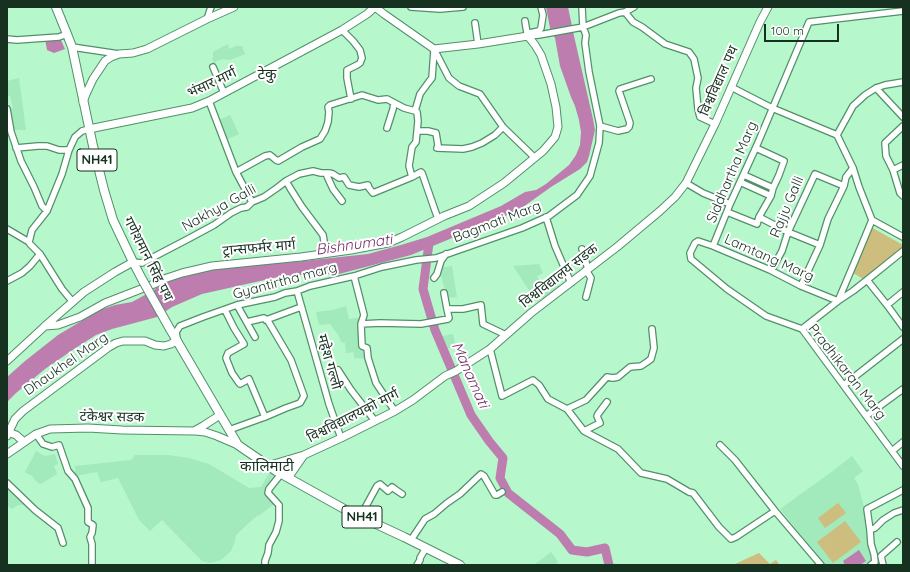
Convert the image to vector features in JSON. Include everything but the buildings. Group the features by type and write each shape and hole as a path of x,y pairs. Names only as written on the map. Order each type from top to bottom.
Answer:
{"highway":[{"name":"NH41","path":"56,7 67,34"},
{"name":"गणेशमान सिंह पथ","path":"67,34 72,47 89,129 113,220 143,281 238,446 267,466"},
{"name":"NH41","path":"267,466 346,510 411,540 460,565"}],"main road":[{"path":"83,103 93,79 105,61 111,57 119,54 133,53 147,48 234,7"},
{"path":"375,7 434,49 478,44 528,34"},
{"name":"भंसार मार्ग","path":"89,129 192,108 209,101 342,30 375,7"},
{"name":"विश्वविद्याल पथ","path":"686,183 715,124 768,7"},
{"name":"ट्रान्सफर्मर मार्ग","path":"45,326 58,325 80,317 105,303 182,273 212,266 301,257 388,243 469,206 504,183 543,151 555,137 558,127 556,107 551,84 541,55 528,34"},
{"name":"विश्वविद्यालय सडक","path":"456,371 490,349 532,312 660,212 686,183"},
{"path":"7,361 72,301 90,288 133,262"},
{"name":"Dhaukhel Marg","path":"8,434 15,419 23,411 116,343 123,341 145,341 155,345 164,346 177,340"},
{"name":"विश्वविद्यालयको मार्ग","path":"267,466 304,455 395,412 445,376 456,371"},
{"path":"194,431 220,415"},
{"name":"टंकेश्वर सडक","path":"7,454 36,434 50,429 88,428 194,431 205,432 217,436 238,446"},
{"path":"8,434 16,435 24,442"},
{"path":"285,476 304,455"}],"street":[{"path":"207,19 211,7"},
{"path":"411,7 440,9 463,7"},
{"path":"528,34 539,31 542,28 543,15 541,7"},
{"name":"Bagmati Marg","path":"436,258 522,228 546,217 577,195 590,176 599,143 600,126 589,72 582,7"},
{"path":"528,34 539,35 583,27 625,12 634,7"},
{"name":"Siddhartha Marg","path":"713,246 809,22 903,10"},
{"path":"625,12 633,22 665,44 688,52 694,59 698,78 696,88 700,117 715,124"},
{"path":"526,21 528,34"},
{"path":"475,23 478,44"},
{"path":"342,30 360,50 362,58 360,63 347,70 351,99"},
{"path":"7,39 18,40 59,37 67,34"},
{"path":"72,47 119,54"},
{"path":"434,49 432,78 420,94 415,110 417,112 418,131 416,142 412,147 409,166 412,177 421,172 422,173 438,219"},
{"path":"434,49 449,78 459,86 480,94 503,127 534,158"},
{"path":"213,67 224,93"},
{"path":"600,126 618,131 627,129 630,123 619,91 620,89 651,79"},
{"path":"837,135 853,106 865,95 885,84 903,82"},
{"path":"731,87 772,108 837,135 853,168 859,188 872,220 903,237"},
{"path":"876,88 903,117"},
{"path":"236,172 265,156 270,155 278,161 302,146 320,139 328,122 328,107 330,105 362,95 378,100 387,99 404,108 415,110"},
{"path":"209,101 236,172 252,202"},
{"path":"386,128 394,103"},
{"path":"7,109 11,132 21,161 42,206 47,211"},
{"path":"903,126 885,143 886,156 893,170 900,193 903,196"},
{"path":"418,131 428,131 436,134 438,145 437,148 463,149 482,143 495,135 503,127"},
{"path":"29,242 32,230 47,211 75,137 82,131 89,129"},
{"path":"16,148 47,146 59,150 69,150"},
{"path":"727,212 757,224 771,196 784,161 756,148"},
{"path":"893,170 903,165"},
{"path":"801,286 820,245 828,219 844,186 846,177 853,168"},
{"name":"Nakhya Galli","path":"133,262 142,263 201,232 231,213 247,207 252,202 264,197 286,181 299,174 313,171 333,174 339,178 344,177 349,185 359,187 368,185 373,193 412,177"},
{"path":"329,173 327,176 333,189 342,201"},
{"name":"Rajju Galli","path":"770,270 773,268 782,252 788,232 815,174 844,186"},
{"path":"744,175 773,188"},
{"path":"286,181 323,235 326,253"},
{"path":"740,182 771,196"},
{"path":"686,183 703,193 730,204"},
{"path":"546,217 555,246 570,282"},
{"path":"760,217 788,232 820,245"},
{"path":"838,301 872,220"},
{"path":"7,228 29,242 40,254 52,276 72,301"},
{"name":"Lamtang Marg","path":"693,248 695,242 698,241 713,246 838,301"},
{"name":"Pradhikaran Marg","path":"693,248 690,253 691,259 727,289 766,316 802,329 903,466"},
{"path":"582,249 587,270 591,278 586,297"},
{"path":"802,329 903,251"},
{"path":"7,281 22,273 40,254"},
{"path":"434,278 437,274 441,261 446,254"},
{"name":"Gyantirtha marg","path":"177,340 176,332 180,326 238,305 275,297 382,267 416,260 436,258"},
{"path":"354,276 364,315 361,324 362,347 368,348 368,358 376,383 395,412"},
{"path":"867,280 903,326"},
{"name":"महेश गल्ली","path":"296,291 328,404 341,438"},
{"path":"887,304 903,292"},
{"path":"361,324 421,324 448,318 444,293"},
{"path":"238,305 255,337"},
{"path":"447,309 480,305 483,324 506,335"},
{"path":"266,320 301,307"},
{"path":"225,310 244,344 228,353 226,358 232,373 240,384 249,379 265,417"},
{"path":"229,430 300,404 304,396 291,360 268,321 264,318 247,322"},
{"path":"567,409 586,400 607,377 618,377 630,367 641,366 647,362 650,359 654,348 652,329"},
{"path":"844,386 903,339"},
{"path":"490,349 502,396 532,380 539,385 548,399 567,409 584,431 618,449 641,473 667,480 693,493 719,527 731,539 775,511"},
{"path":"338,370 351,390 375,421"},
{"path":"866,416 903,389"},
{"path":"584,431 600,423 598,414 606,402"},
{"path":"36,434 43,444 52,447 59,445 68,471 75,479 88,508 88,522 93,525 90,537 92,544 92,565"},
{"path":"892,450 903,442"},
{"path":"720,445 735,460 775,511 822,565"},
{"path":"411,540 425,519 460,494 481,474 484,476 494,493 497,495 502,492"},
{"path":"265,565 269,545 276,532 279,521 279,505 268,493 269,489 285,476"},
{"path":"7,483 35,510 58,528 64,543"},
{"path":"360,516 377,486 380,484 388,491 392,486 402,494"},
{"path":"871,565 875,562 871,544 867,508 903,490"},
{"path":"870,530 875,528 883,520 894,513 903,510"},
{"path":"882,565 881,556 897,542"},
{"path":"417,565 426,548"}],"shaded area":[{"path":"546,7 568,7 593,119 595,130 589,156 587,162 580,169 523,207 503,217 411,255 339,274 278,277 202,294 172,307 157,317 112,329 96,335 45,369 7,402 7,377 58,335 100,310 115,305 132,302 168,281 219,268 258,263 294,262 368,254 427,237 501,206 525,192 536,190 546,184 569,165 576,155 580,145 581,132 575,106 560,66 555,38 550,28"},
{"path":"60,38 65,49 54,53 47,50 45,39"},
{"path":"228,44 229,49 236,46 242,46 245,54 230,60 223,59 214,63 212,58 213,52"},
{"path":"19,78 26,130 13,130 9,109 13,108 10,96 7,96 7,81"},
{"path":"230,115 239,134 226,140 219,120"},
{"path":"869,226 903,246 865,280 853,273"},
{"path":"539,264 543,273 537,276 543,287 548,284 550,287 553,285 555,287 558,284 560,288 545,300 536,301 513,266"},
{"path":"452,266 457,297 447,298 439,268"},
{"path":"346,306 349,319 358,318 360,321 361,347 366,348 368,359 354,358 354,352 346,353 345,343 341,342 339,336 330,324 319,325 316,312 333,310"},
{"path":"453,334 456,347 442,349 438,337"},
{"path":"36,451 45,456 55,454 58,464 54,466 57,474 41,484 25,472"},
{"path":"135,455 168,455 189,458 209,464 249,488 261,487 271,470 281,474 270,497 274,504 257,516 236,535 231,551 221,560 210,563 202,561 162,520 150,531 139,520 118,478 101,482 97,472 75,476 75,466 131,460"},
{"path":"852,456 863,471 854,478 858,484 865,510 865,522 872,559 867,565 825,565 780,509"},
{"path":"7,483 26,501 23,505 18,505 12,509 7,505"},
{"path":"838,503 846,513 825,528 818,518"},
{"path":"845,521 861,542 833,563 817,542"},
{"path":"859,550 866,561 860,565 845,565 843,561"},
{"path":"551,552 558,562 555,565 534,565"},
{"path":"759,553 770,564 776,560 779,564 738,565 735,564"}],"waterway":[{"name":"Manamati","path":"429,243 423,289 435,330 471,415 503,458 500,478 508,493 560,534 572,550 587,552 605,548 609,565"}],"district":[{"name":"टेकु","path":"267,74"},
{"name":"कालिमाटी","path":"267,466"}],"water label":[{"name":"Bishnumati","path":"354,245"}]}
